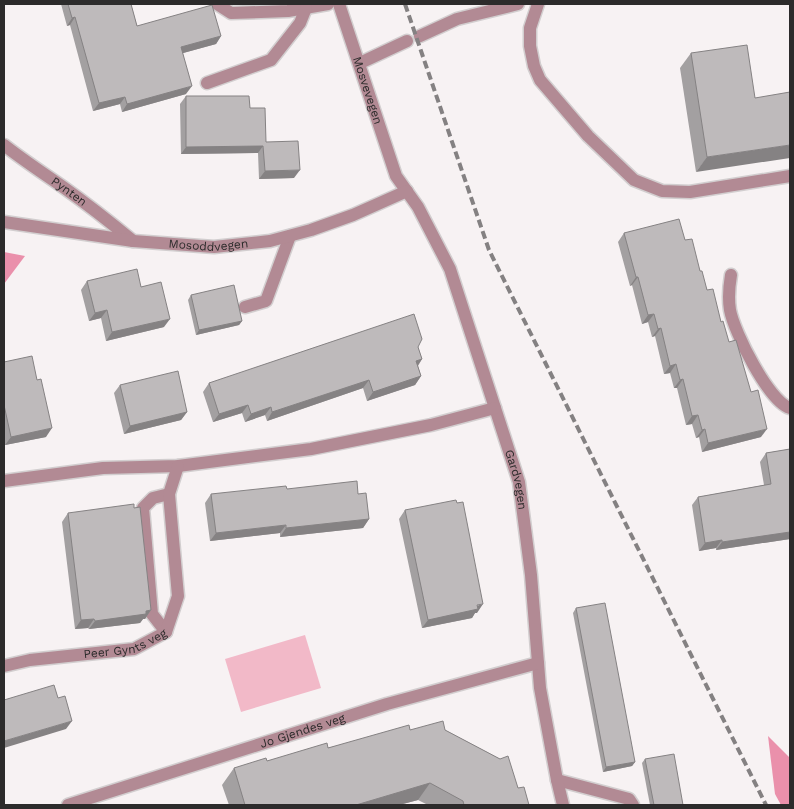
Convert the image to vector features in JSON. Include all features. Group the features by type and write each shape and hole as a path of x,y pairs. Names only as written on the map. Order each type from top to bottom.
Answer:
{"street":[{"path":"217,4 231,13 288,11 328,4"},
{"name":"Mosvevegen","path":"339,4 396,176"},
{"path":"420,36 457,19 518,4"},
{"path":"538,4 530,28 530,46 534,66 540,80 588,136 634,180 662,191 690,192 790,176"},
{"path":"207,83 271,60 300,23 306,8"},
{"path":"360,63 407,41"},
{"name":"Pynten","path":"4,145 22,160 62,186 101,215 133,241"},
{"name":"Gardvegen","path":"396,176 418,208 450,269 519,482 531,575 540,688 563,805"},
{"name":"Mosoddvegen","path":"4,222 133,241 214,246 270,241 290,236 353,215 406,191"},
{"path":"245,307 266,301 290,236"},
{"path":"731,275 728,290 730,312 737,331 771,393 785,407 790,408"},
{"path":"4,482 103,468 178,466 311,449 431,426 496,408"},
{"name":"Peer Gynts veg","path":"4,666 30,660 134,649 166,632 178,596 169,494 178,466"},
{"path":"166,632 152,614 143,508 153,498 169,494"},
{"name":"Jo Gjendes veg","path":"68,805 378,707 538,663"},
{"path":"557,780 629,799 633,805"}],"shaded area":[{"path":"4,252 25,256 4,284"},
{"path":"305,635 321,688 241,712 225,659"},
{"path":"768,736 790,758 790,805 781,805 775,794"}],"building":[{"path":"68,4 131,4 137,26 212,5 221,36 181,47 192,86 127,104 125,97 99,103 75,17 72,18"},
{"path":"747,45 755,98 790,92 790,145 707,157 691,53"},
{"path":"186,96 249,96 250,108 265,108 266,142 298,141 300,170 265,171 263,146 186,147"},
{"path":"679,219 685,240 692,239 707,290 713,289 721,322 723,321 729,342 736,340 751,392 758,390 767,429 708,443 705,429 702,430 698,415 692,416 683,379 680,380 676,364 670,366 661,328 658,329 654,314 648,315 624,233"},
{"path":"137,269 141,287 161,282 170,319 112,332 107,310 95,313 87,281"},
{"path":"234,285 242,321 199,330 191,295"},
{"path":"414,314 422,339 418,347 422,359 416,361 421,376 373,392 369,380 272,412 271,407 251,414 248,405 219,414 209,383"},
{"path":"32,356 37,380 41,379 52,428 11,437 4,405 4,362"},
{"path":"178,371 187,412 130,426 120,385"},
{"path":"790,449 790,532 705,543 698,497 771,484 766,453"},
{"path":"357,481 358,494 366,493 369,519 286,528 286,525 216,533 211,494 286,486 287,489"},
{"path":"456,500 457,503 463,502 483,604 477,605 478,609 428,620 405,510"},
{"path":"134,504 134,508 140,507 151,610 146,611 146,614 95,621 94,619 81,620 68,513"},
{"path":"605,603 635,762 606,767 576,608"},
{"path":"54,685 58,698 65,696 72,721 4,741 4,700"},
{"path":"443,721 445,730 500,759 508,756 518,788 524,787 529,805 464,805 463,801 430,783 356,805 245,805 234,768 266,758 267,761 327,743 328,748 409,725 410,730"},
{"path":"674,754 683,805 654,805 645,759"}],"railway":[{"path":"405,4 489,250 766,805"}]}
